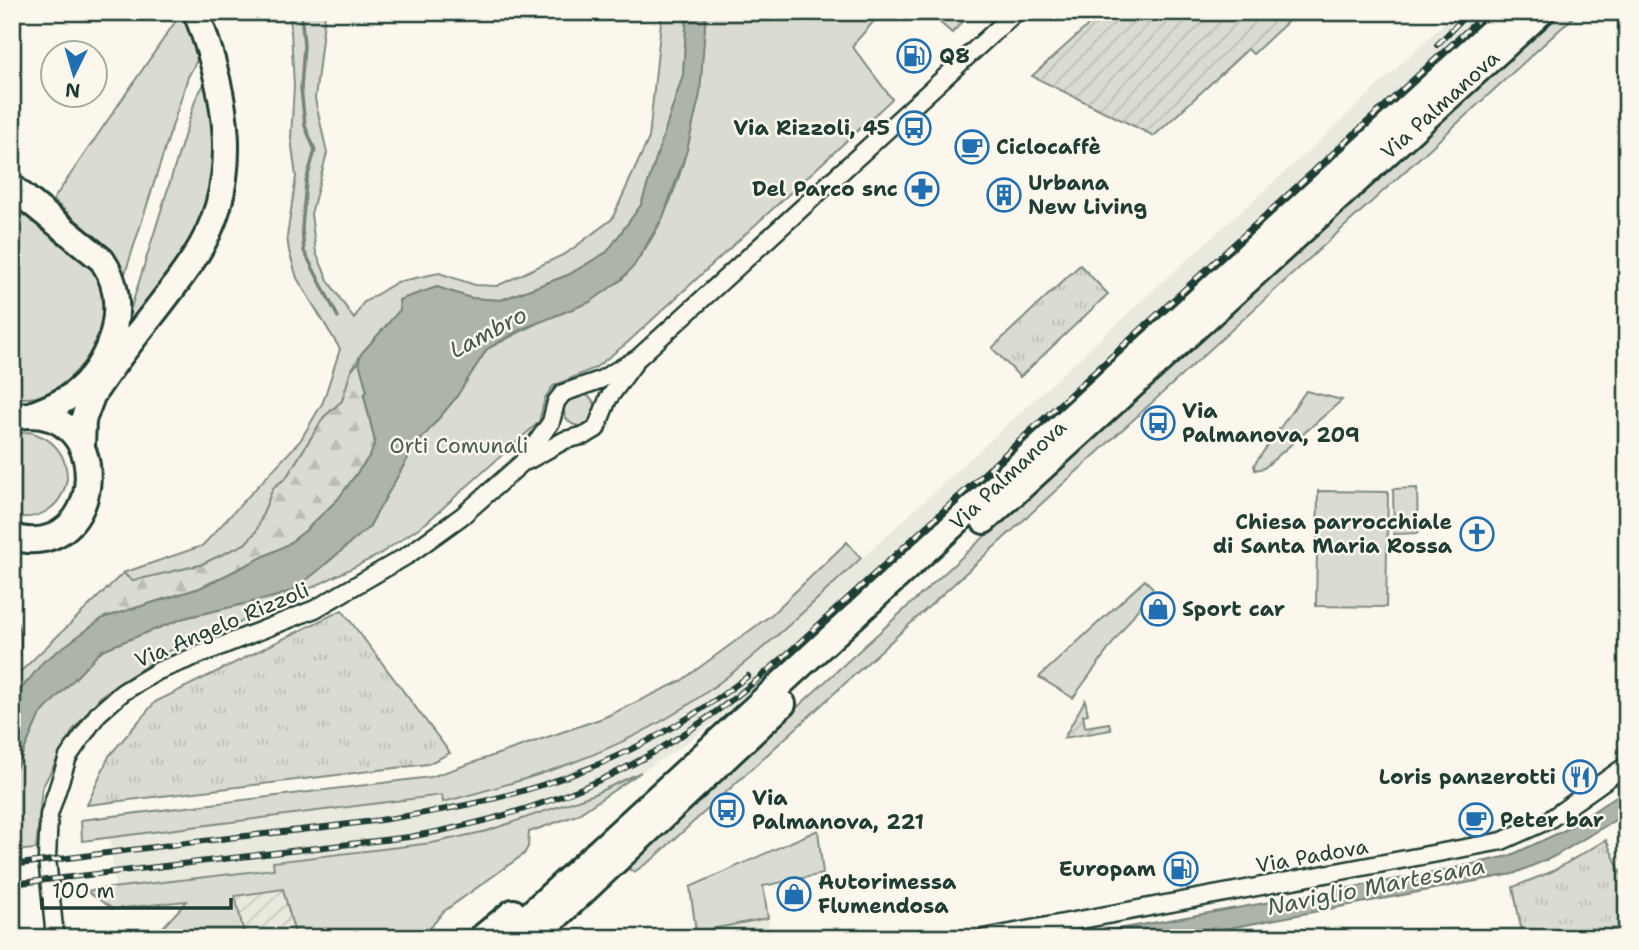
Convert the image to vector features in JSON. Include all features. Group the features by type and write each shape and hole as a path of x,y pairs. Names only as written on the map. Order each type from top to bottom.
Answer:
{"highway":[{"path":"12,537 33,539 48,536 68,525 78,513 88,492 90,477 82,446 83,420 92,396 191,263 217,209 225,168 227,126 217,71 196,12"},
{"name":"Via Palmanova","path":"504,938 577,868 1512,12"},
{"name":"Via Palmanova","path":"534,938 760,725 1542,12"},
{"path":"12,187 102,260 111,274 117,304 110,341 88,380 67,398 21,416"},
{"path":"21,416 61,425 82,446"},
{"path":"481,938 528,900 577,868"}],"street":[{"name":"Via Angelo Rizzoli","path":"55,938 46,844 49,815 68,757 98,714 123,692 165,668 290,621 353,590 448,527 522,463 565,440 596,429 608,400 638,358 1016,12"},
{"name":"Via Angelo Rizzoli","path":"522,463 550,425 562,394 600,380 638,358"},
{"path":"578,387 596,394 603,413"},
{"path":"554,411 561,429 579,436"},
{"name":"Via Padova","path":"984,938 1502,841 1549,820 1627,765"}],"shaded area":[{"path":"1456,12 1495,12 737,706 675,751 641,772 592,795 487,831 432,843 273,863 274,869 115,888 110,838 442,795 444,801 489,790 592,755 689,705 728,677 792,623 1161,283 1323,138"},
{"path":"284,889 296,938 245,938 235,896"},
{"path":"768,918 770,938 696,938 696,932"}],"green space":[{"path":"182,12 188,12 197,60 188,77 123,280 102,243 53,200"},
{"path":"290,12 325,13 315,99 327,153 311,214 316,253 329,282 354,319 363,303 397,282 439,273 475,285 497,286 567,253 612,219 649,138 662,12 687,12 683,75 641,205 607,252 568,275 501,300 471,298 437,287 399,300 400,310 361,354 351,371 342,401 324,417 286,478 273,488 256,532 245,544 200,565 132,581 123,573 202,546 300,441 323,402 340,349 297,278 289,251 287,237 296,177 291,138 294,86"},
{"name":"Orti Comunali","path":"706,12 882,12 852,46 892,99 627,343 595,368 553,386 545,398 539,422 426,523 377,556 239,623 169,651 102,695 73,730 42,788 36,849 12,851 12,778 39,716 75,675 102,650 184,618 291,591 369,527 413,449 455,399 487,349 621,280 643,252 661,221 686,154 699,83"},
{"path":"928,12 972,12 952,33"},
{"path":"1103,12 1298,12 1253,54 1248,49 1154,136 1032,76"},
{"path":"1560,12 1579,12 653,859 634,872 623,866"},
{"path":"206,81 215,131 208,205 186,254 121,340 196,98"},
{"path":"12,202 24,208 65,242 95,271 104,295 100,331 83,364 55,388 29,398 12,398"},
{"path":"1080,265 1108,294 1020,377 992,348"},
{"path":"359,362 367,391 364,396 375,442 371,454 338,499 287,545 200,588 103,618 20,688 12,701 12,614 21,636 17,675 123,573 132,581 200,565 245,544 256,532 273,488 286,478 324,417 342,401 351,371"},
{"path":"1306,391 1342,400 1264,468 1255,470 1254,465"},
{"path":"580,394 592,398 596,410 592,422 580,426 568,422 564,410 568,398"},
{"path":"29,432 51,442 61,454 66,469 65,488 55,504 41,514 32,517 12,516 12,434"},
{"path":"1417,488 1418,533 1394,534 1393,489"},
{"path":"1318,491 1388,492 1386,607 1316,606"},
{"path":"847,542 861,558 736,670 663,721 572,763 443,802 442,795 82,841 81,820 431,777 603,718 681,681 771,615"},
{"path":"1145,580 1153,588 1073,698 1039,677"},
{"path":"342,610 450,753 428,764 87,805 109,756 155,702"},
{"path":"1085,700 1088,714 1083,715 1085,727 1109,723 1111,730 1064,738"},
{"path":"641,772 577,815 529,832 528,847 524,854 443,912 422,938 296,938 283,889 235,896 245,938 153,938 187,901 113,909 86,891 274,869 273,862 432,843 487,831 592,795"},
{"path":"818,830 823,874 763,886 768,918 696,932 690,887"},
{"path":"1606,840 1627,886 1627,929 1562,938 1523,938 1513,887 1551,872"}],"water":[{"name":"Lambro","path":"687,12 706,12 700,94 687,150 663,217 634,266 621,280 590,302 520,330 487,349 455,399 413,449 369,527 291,591 184,618 102,650 39,716 12,778 12,701 43,662 103,618 200,588 287,545 338,499 371,454 375,442 364,395 367,391 359,362 361,354 400,310 399,300 437,287 471,298 501,300 568,275 607,252 641,205 683,75"},
{"name":"Naviglio Martesana","path":"1627,789 1627,813 1553,857 1513,874 1177,938 1068,938 1432,873 1509,856 1565,830"}],"waterway":[{"path":"301,12 304,46 301,88 305,126 315,150 306,182 302,228 304,251 338,317"}],"railway":[{"path":"1437,45 1469,12"},
{"path":"12,884 409,837 465,826 566,795 657,750 701,723 787,654 1487,12"},
{"path":"12,865 390,818 453,808 514,793 573,774 631,749 689,717 748,676"}],"place":[{"name":"Q8","path":"914,56"},
{"name":"Via Rizzoli, 45","path":"914,128"},
{"name":"Ciclocaffè","path":"972,147"},
{"name":"Del Parco snc","path":"922,189"},
{"name":"Urbana New Living","path":"1004,195"},
{"name":"Via Palmanova, 209","path":"1158,423"},
{"name":"Chiesa parrocchiale di Santa Maria Rossa","path":"1477,534"},
{"name":"Sport car","path":"1158,609"},
{"name":"Loris panzerotti","path":"1580,777"},
{"name":"Via Palmanova, 221","path":"727,810"},
{"name":"Peter bar","path":"1476,820"},
{"name":"Europam","path":"1181,869"},
{"name":"Autorimessa Flumendosa","path":"794,894"}]}
